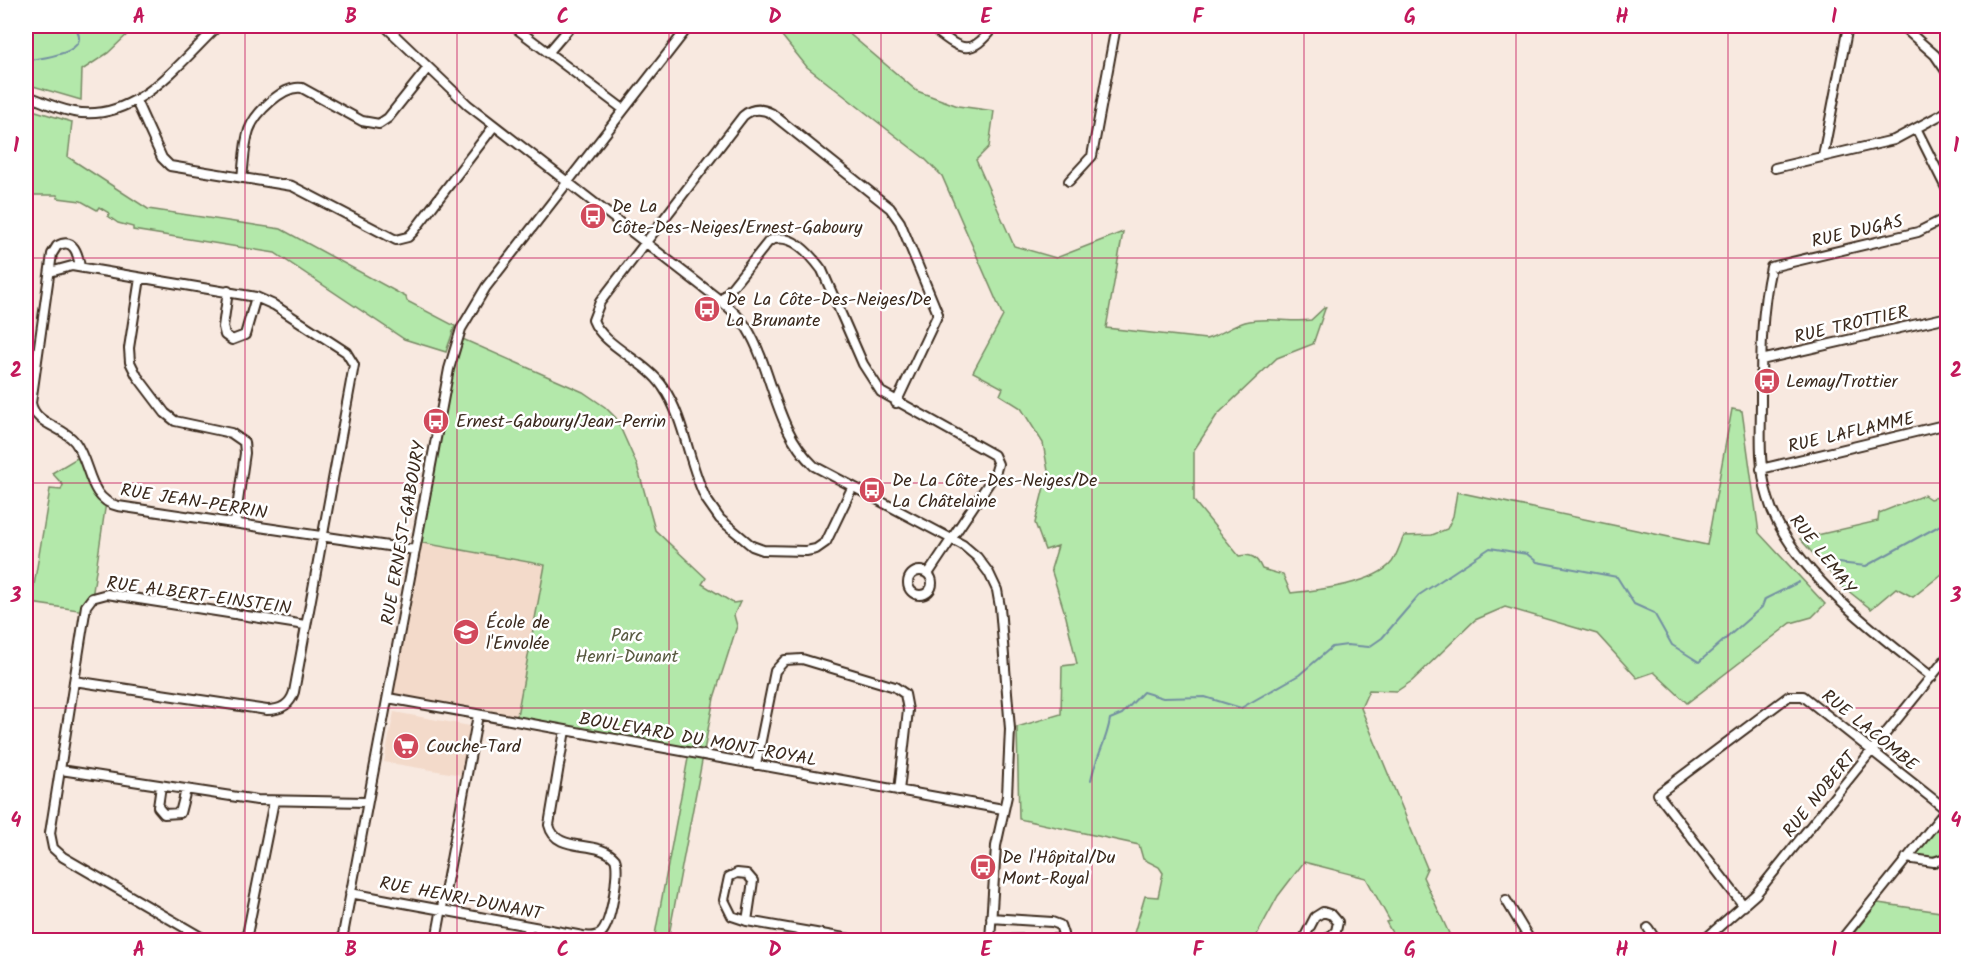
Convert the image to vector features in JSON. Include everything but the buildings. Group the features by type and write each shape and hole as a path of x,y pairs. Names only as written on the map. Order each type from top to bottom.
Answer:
{"street":[{"path":"26,96 81,113 113,110 136,101 158,85 218,26"},
{"path":"385,26 427,69 494,126 740,318 751,335 784,427 795,446 813,466 954,539 983,564 993,581 999,600 1010,729 1007,796 996,846 991,918 992,940 1059,939 1063,934 1060,925 1052,922 991,918"},
{"path":"513,26 623,109"},
{"path":"548,53 571,26"},
{"name":"RUE ERNEST-GABOURY","path":"342,940 448,369 460,330 478,298 689,26"},
{"path":"930,26 958,46 970,48 979,44 994,26"},
{"path":"1069,181 1092,156 1116,26"},
{"path":"1823,156 1848,26"},
{"path":"1902,26 1935,55 1947,74"},
{"path":"242,178 252,124 283,92 292,88 302,88 362,121 379,124 388,118 427,69"},
{"path":"136,101 166,163 176,168 300,189 385,236 402,239 413,232 494,126"},
{"path":"852,488 825,542 811,550 758,548 740,538 715,513 703,493 663,387 643,364 599,331 593,320 600,302 743,116 756,109 771,113 890,208 900,222 937,305 937,318 896,403"},
{"path":"1774,168 1894,140 1947,111"},
{"path":"1916,128 1947,192"},
{"name":"RUE DUGAS","path":"1771,267 1918,232 1947,217"},
{"path":"721,301 769,241 780,237 791,240 812,257 822,270 866,372 881,392 896,403 990,451 996,460 995,474 954,539 928,574"},
{"name":"RUE JEAN-PERRIN","path":"80,267 76,249 69,244 61,243 54,249 31,396 35,414 75,442 98,494 106,502 118,506 415,550"},
{"path":"50,272 66,266 80,267 256,297 346,352 352,360 353,369 292,698 280,709 267,710 74,681"},
{"name":"RUE LEMAY","path":"1771,267 1764,297 1761,360 1761,469 1768,501 1781,527 1825,585 1858,620 1932,677"},
{"path":"140,278 129,348 133,369 170,417 188,426 231,433 244,442 245,453 235,522"},
{"path":"228,291 223,327 225,335 232,340 244,335 256,297"},
{"name":"RUE TROTTIER","path":"1761,360 1947,317"},
{"name":"RUE LAFLAMME","path":"1761,469 1947,424"},
{"name":"RUE ALBERT-EINSTEIN","path":"206,940 57,852 51,843 50,833 86,606 97,595 107,594 306,625"},
{"name":"RUE NOBERT","path":"1704,940 1744,906 1873,751 1947,656"},
{"path":"756,765 775,671 785,660 802,659 895,687 904,694 908,710 899,791"},
{"name":"RUE LACOMBE","path":"1744,906 1658,794 1794,694 1803,696 1947,810 1841,940"},
{"name":"BOULEVARD DU MONT-ROYAL","path":"388,698 1003,810"},
{"path":"436,940 478,715"},
{"name":"RUE HENRI-DUNANT","path":"350,892 589,937 599,934 607,922 617,873 615,859 606,851 562,842 550,831 549,819 565,730"},
{"path":"61,770 274,801 367,802"},
{"path":"161,786 158,807 164,814 180,813 186,790"},
{"path":"246,940 274,801"},
{"path":"1906,858 1934,862 1947,857"},
{"path":"747,921 753,881 747,874 737,873 729,877 727,883 725,906 732,916 747,921 856,940"},
{"path":"1506,900 1530,940"},
{"path":"1303,940 1315,917 1323,912 1332,915 1338,922 1336,932 1326,940"},
{"path":"526,940 529,926"},
{"path":"1648,928 1656,940"}],"shaded area":[{"name":"École de l'Envolée","path":"417,542 545,565 516,721 388,698"},
{"path":"394,712 470,726 461,775 384,762"}],"green space":[{"path":"26,26 136,26 108,53 82,70 81,100 26,84"},
{"path":"774,26 840,26 917,91 958,106 994,111 989,147 976,160 1014,246 1056,258 1123,232 1106,328 1206,339 1253,320 1311,320 1326,306 1313,344 1277,358 1217,415 1194,450 1194,501 1239,556 1251,556 1256,559 1262,569 1283,575 1291,593 1345,585 1384,570 1394,559 1404,536 1432,535 1447,529 1453,516 1457,492 1707,545 1732,409 1742,411 1759,533 1825,604 1812,617 1791,623 1687,703 1654,672 1637,678 1597,634 1505,607 1475,620 1412,681 1397,691 1369,690 1361,708 1427,868 1423,877 1452,940 1396,940 1386,922 1390,921 1366,878 1304,862 1278,896 1254,940 1132,940 1145,896 1158,897 1163,873 1159,867 1143,859 1139,845 1019,819 1017,727 1061,714 1062,666 1077,664 1051,569 1058,546 1045,550 1035,523 1048,471 1043,443 1021,408 1000,395 1003,388 973,372 1003,316 942,176 924,158 807,67"},
{"path":"26,108 72,122 68,157 148,209 281,229 406,297 407,301 455,326 446,352 404,339 275,253 133,230 133,227 118,223 108,216 109,213 99,207 97,210 81,201 58,198 57,195 31,195 26,200"},
{"name":"Parc Henri-Dunant","path":"458,337 583,392 605,407 616,418 637,465 655,530 706,578 702,584 733,603 740,602 734,615 737,626 714,698 668,940 654,940 689,753 516,721 545,565 417,542"},
{"path":"82,455 106,502 92,598 85,611 31,603 50,489 61,490 63,485 52,473"},
{"path":"1924,495 1930,499 1947,495 1947,570 1913,597 1896,588 1871,609 1842,586 1800,539 1878,521 1879,513"},
{"path":"1948,811 1947,857 1945,859 1906,858"},
{"path":"1878,903 1947,913 1947,940 1848,940"}],"waterway":[{"path":"26,61 55,55 73,48 78,42 79,35 74,26"},
{"path":"1838,563 1866,566 1948,521"},
{"path":"1091,780 1110,719 1122,714 1143,692 1163,698 1205,697 1241,708 1299,675 1332,647 1347,645 1369,647 1382,638 1419,595 1490,548 1527,554 1537,562 1617,577 1634,604 1654,613 1672,645 1699,662 1762,607 1765,599 1799,582"}],"place":[{"name":"De La Côte-Des-Neiges/Ernest-Gaboury","path":"593,216"},
{"name":"De La Côte-Des-Neiges/De La Brunante","path":"707,309"},
{"name":"Lemay/Trottier","path":"1767,381"},
{"name":"Ernest-Gaboury/Jean-Perrin","path":"436,421"},
{"name":"De La Côte-Des-Neiges/De La Châtelaine","path":"872,490"},
{"name":"École de l'Envolée","path":"466,632"},
{"name":"Couche-Tard","path":"406,746"},
{"name":"De l'Hôpital/Du Mont-Royal","path":"983,867"}]}
